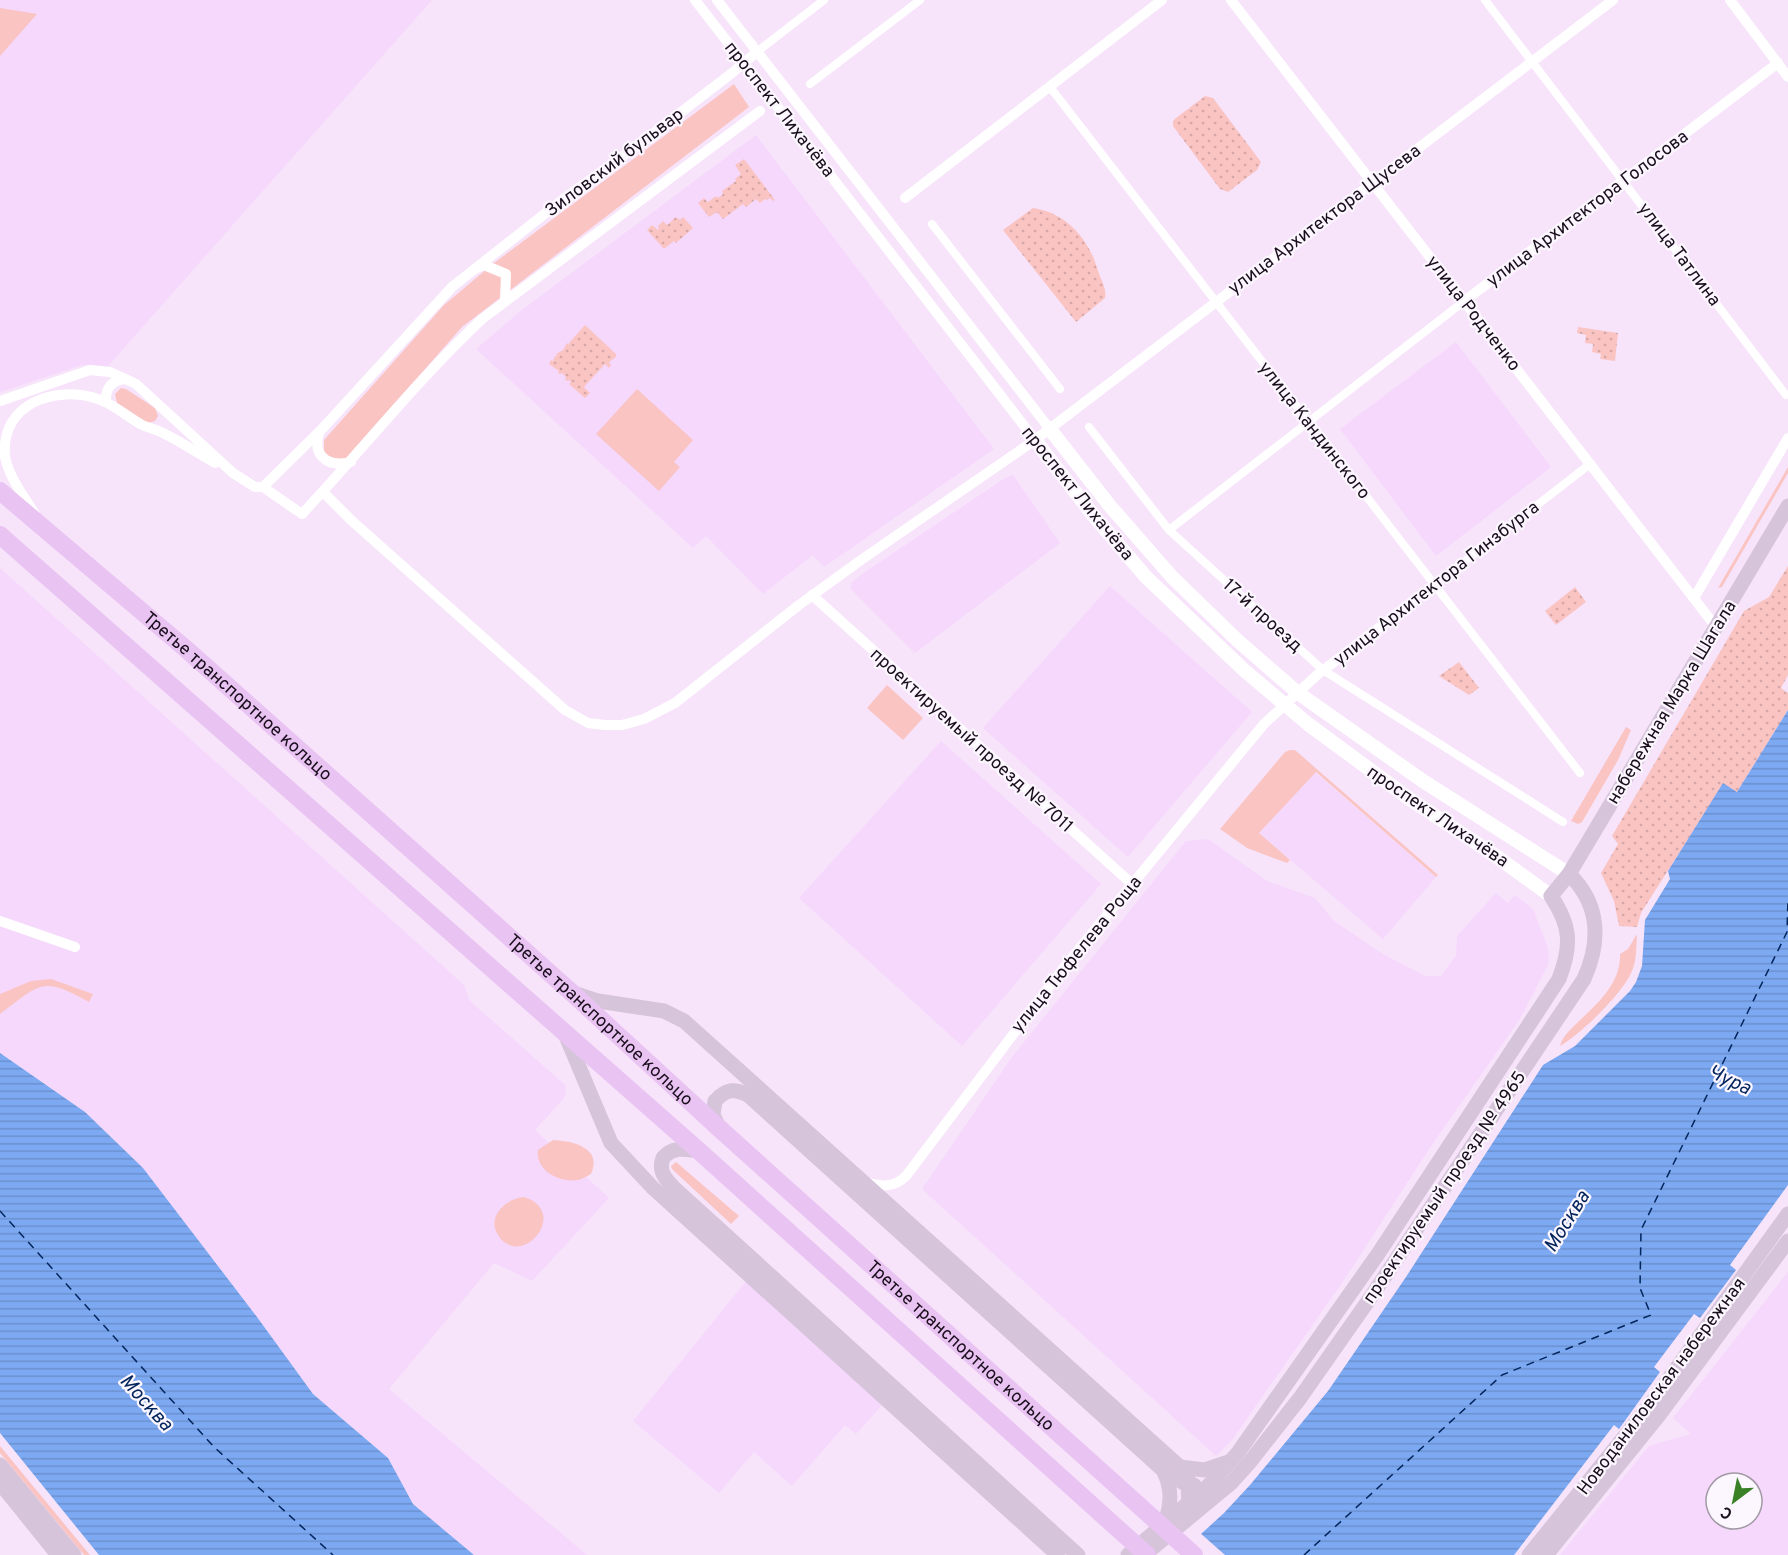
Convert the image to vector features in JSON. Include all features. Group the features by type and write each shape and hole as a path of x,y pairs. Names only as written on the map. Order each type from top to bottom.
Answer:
{"main road":[{"name":"Третье транспортное кольцо","path":"0,491 186,649 571,992 1194,1555"},
{"name":"набережная Марка Шагала","path":"1551,896 1569,874 1788,506"},
{"name":"Третье транспортное кольцо","path":"0,535 699,1151 1146,1555"},
{"name":"проектируемый проезд № 4965","path":"1146,1555 1231,1483 1271,1436 1334,1350 1584,979 1595,950 1594,917 1582,890 1569,874"},
{"name":"проектируемый проезд № 4965","path":"1128,1555 1208,1486 1231,1461 1371,1264 1559,979 1566,963 1569,943 1563,915 1551,896"},
{"path":"571,992 598,1001 664,1011 684,1021 1180,1467 1189,1485 1190,1501 1185,1520"},
{"path":"566,1036 616,1150 660,1194 1058,1555"},
{"path":"720,1129 713,1115 715,1101 729,1090 738,1090 748,1095 1163,1470 1189,1485 1208,1486 1231,1483"},
{"path":"699,1151 673,1150 663,1158 660,1168 662,1175 672,1187 1078,1555"},
{"name":"Новоданиловская набережная","path":"1529,1555 1650,1405 1788,1214"},
{"name":"Новоданиловская набережная","path":"1546,1555 1659,1415 1788,1241"},
{"path":"1180,1467 1204,1470 1231,1461"},
{"path":"0,1465 74,1555"},
{"path":"1163,1470 1171,1494 1165,1522"},
{"path":"0,1483 58,1555"}],"street":[{"name":"проспект Лихачёва","path":"695,0 1093,515 1146,577 1218,647 1285,705 1411,801 1493,854 1551,896"},
{"name":"проспект Лихачёва","path":"717,0 1110,506 1172,577 1237,640 1298,693 1365,742 1569,874"},
{"path":"758,51 824,0"},
{"path":"810,84 920,0"},
{"path":"905,198 1162,0"},
{"name":"улица Родченко","path":"1231,0 1716,627"},
{"name":"улица Татлина","path":"1485,0 1786,395"},
{"name":"улица Архитектора Щусева","path":"322,492 544,694 565,710 588,723 605,725 633,723 675,703 812,595 1035,440 1613,0"},
{"path":"1730,0 1788,77"},
{"name":"Зиловский бульвар","path":"259,487 321,430 452,287 469,272 758,51"},
{"name":"улица Архитектора Голосова","path":"1169,530 1778,63"},
{"name":"улица Кандинского","path":"1050,87 1581,773"},
{"path":"43,527 16,483 5,457 5,432 11,418 23,407 40,398 59,395 78,395 106,402 141,424 259,487 302,514 454,346 505,300 760,111"},
{"path":"932,224 1060,389"},
{"path":"469,272 484,265 506,274 505,300"},
{"path":"0,401 90,370 110,372 136,384 233,473"},
{"path":"106,402 105,393 110,386 118,380 126,380"},
{"path":"154,429 165,424 169,412"},
{"name":"17-й проезд","path":"1089,427 1169,530 1323,670 1563,822"},
{"path":"321,430 317,446 321,455 333,464 342,465 351,462"},
{"name":"набережная Марка Шагала","path":"1694,598 1788,438"},
{"name":"улица Архитектора Гинзбурга","path":"1285,705 1323,670 1590,464"},
{"name":"проектируемый проезд № 7011","path":"812,595 1132,884"},
{"name":"улица Тюфелева Роща","path":"864,1182 892,1186 906,1176 1032,1007 1264,724 1285,705"},
{"path":"0,921 75,947"}],"shaded area":[{"path":"0,0 432,0 108,366 82,365 0,392"},
{"path":"0,8 37,14 0,56"},
{"path":"734,84 749,107 462,327 345,460 329,457 324,451 324,440 444,305 494,263"},
{"path":"1205,96 1213,98 1261,162 1257,170 1228,192 1220,189 1173,126 1176,118"},
{"path":"756,135 994,449 824,567 813,555 763,594 706,536 693,548 476,349 522,310"},
{"path":"744,159 775,200 765,199 760,203 756,199 746,207 743,204 723,219 717,212 709,217 698,203 704,198 708,202 723,194 722,191 736,181 735,179 741,174 735,165"},
{"path":"1033,208 1056,215 1075,229 1094,259 1104,287 1105,298 1076,322 1003,230"},
{"path":"676,217 680,220 683,217 693,228 676,243 674,241 664,249 647,230 652,225 658,230 658,226 663,221 667,225"},
{"path":"585,325 616,354 616,357 609,362 611,365 609,368 605,364 584,387 590,393 585,398 569,384 571,382 565,379 562,373 558,373 559,371 549,364 567,343 569,345"},
{"path":"1578,327 1618,333 1615,361 1600,359 1601,354 1592,352 1593,344 1585,343 1586,335 1577,333"},
{"path":"1456,342 1551,467 1436,556 1340,429"},
{"path":"121,388 155,408 158,416 155,421 148,423 117,403 115,394"},
{"path":"637,389 693,440 674,462 680,467 659,491 596,434"},
{"path":"1788,467 1788,473 1722,587 1718,588"},
{"path":"1013,475 1060,543 915,653 850,588 852,582 1005,478"},
{"path":"1788,566 1788,675 1781,688 1788,693 1788,710 1737,792 1723,784 1641,913 1637,927 1619,926 1614,901 1601,873 1618,844 1612,836 1744,611 1769,597"},
{"path":"0,568 464,985 470,1001 565,1085 564,1098 535,1130 609,1198 532,1281 494,1263 389,1389 587,1555 474,1555 413,1504 388,1458 313,1394 143,1168 85,1112 0,1053"},
{"path":"1110,586 1252,712 1128,857 983,728"},
{"path":"1575,587 1586,602 1556,625 1545,611"},
{"path":"1459,662 1479,688 1469,695 1439,676"},
{"path":"887,685 923,718 903,740 867,708"},
{"path":"1626,727 1631,730 1618,760 1582,822 1578,824 1571,821"},
{"path":"941,741 1101,884 962,1046 799,898"},
{"path":"1295,750 1438,875 1436,877 1316,772 1259,833 1290,860 1287,863 1247,848 1220,829 1285,752"},
{"path":"1315,772 1436,877 1383,939 1259,833"},
{"path":"1208,839 1267,881 1315,898 1334,921 1383,954 1425,976 1441,976 1456,956 1457,936 1496,893 1508,903 1515,895 1533,909 1548,948 1549,963 1520,1019 1429,1149 1344,1280 1232,1440 1216,1456 922,1189 1012,1057 1186,841"},
{"path":"1637,934 1635,962 1627,980 1579,1033 1560,1046 1567,1034 1606,993 1617,975 1620,954 1628,949"},
{"path":"51,979 93,994 89,1002 61,988 42,987 33,990 0,1014 0,994 31,981"},
{"path":"553,1140 577,1144 590,1152 594,1165 591,1174 580,1180 571,1180 556,1177 544,1169 540,1164 538,1150"},
{"path":"676,1162 739,1216 731,1224 672,1169 671,1166"},
{"path":"524,1197 537,1204 543,1214 542,1225 537,1235 529,1243 518,1246 508,1244 498,1235 495,1228 496,1215 505,1204"},
{"path":"1788,1272 1788,1555 1560,1555 1649,1446 1691,1434 1673,1418"},
{"path":"747,1280 883,1404 856,1434 845,1425 792,1486 754,1452 719,1493 633,1421"},
{"path":"0,1446 90,1555 84,1555 0,1453"}],"water":[{"path":"1788,710 1788,1185 1730,1265 1736,1270 1700,1318 1694,1314 1654,1367 1660,1372 1619,1429 1614,1425 1514,1555 1178,1555 1224,1513 1250,1485 1328,1391 1406,1277 1543,1065 1575,1046 1630,991 1642,966 1645,920 1670,879 1668,871 1723,783 1737,792"},
{"name":"Москва","path":"0,1053 85,1112 143,1168 313,1394 388,1458 413,1504 474,1555 99,1555 0,1433"}],"pier":[{"path":"1199,1532 1225,1555 1175,1555"}],"ferry route":[{"path":"1304,1555 1502,1375 1651,1315 1640,1288 1641,1230 1787,932 1788,899"},
{"path":"0,1211 214,1447 333,1555"}],"water label":[{"name":"Чура","path":"1730,1079"}]}
